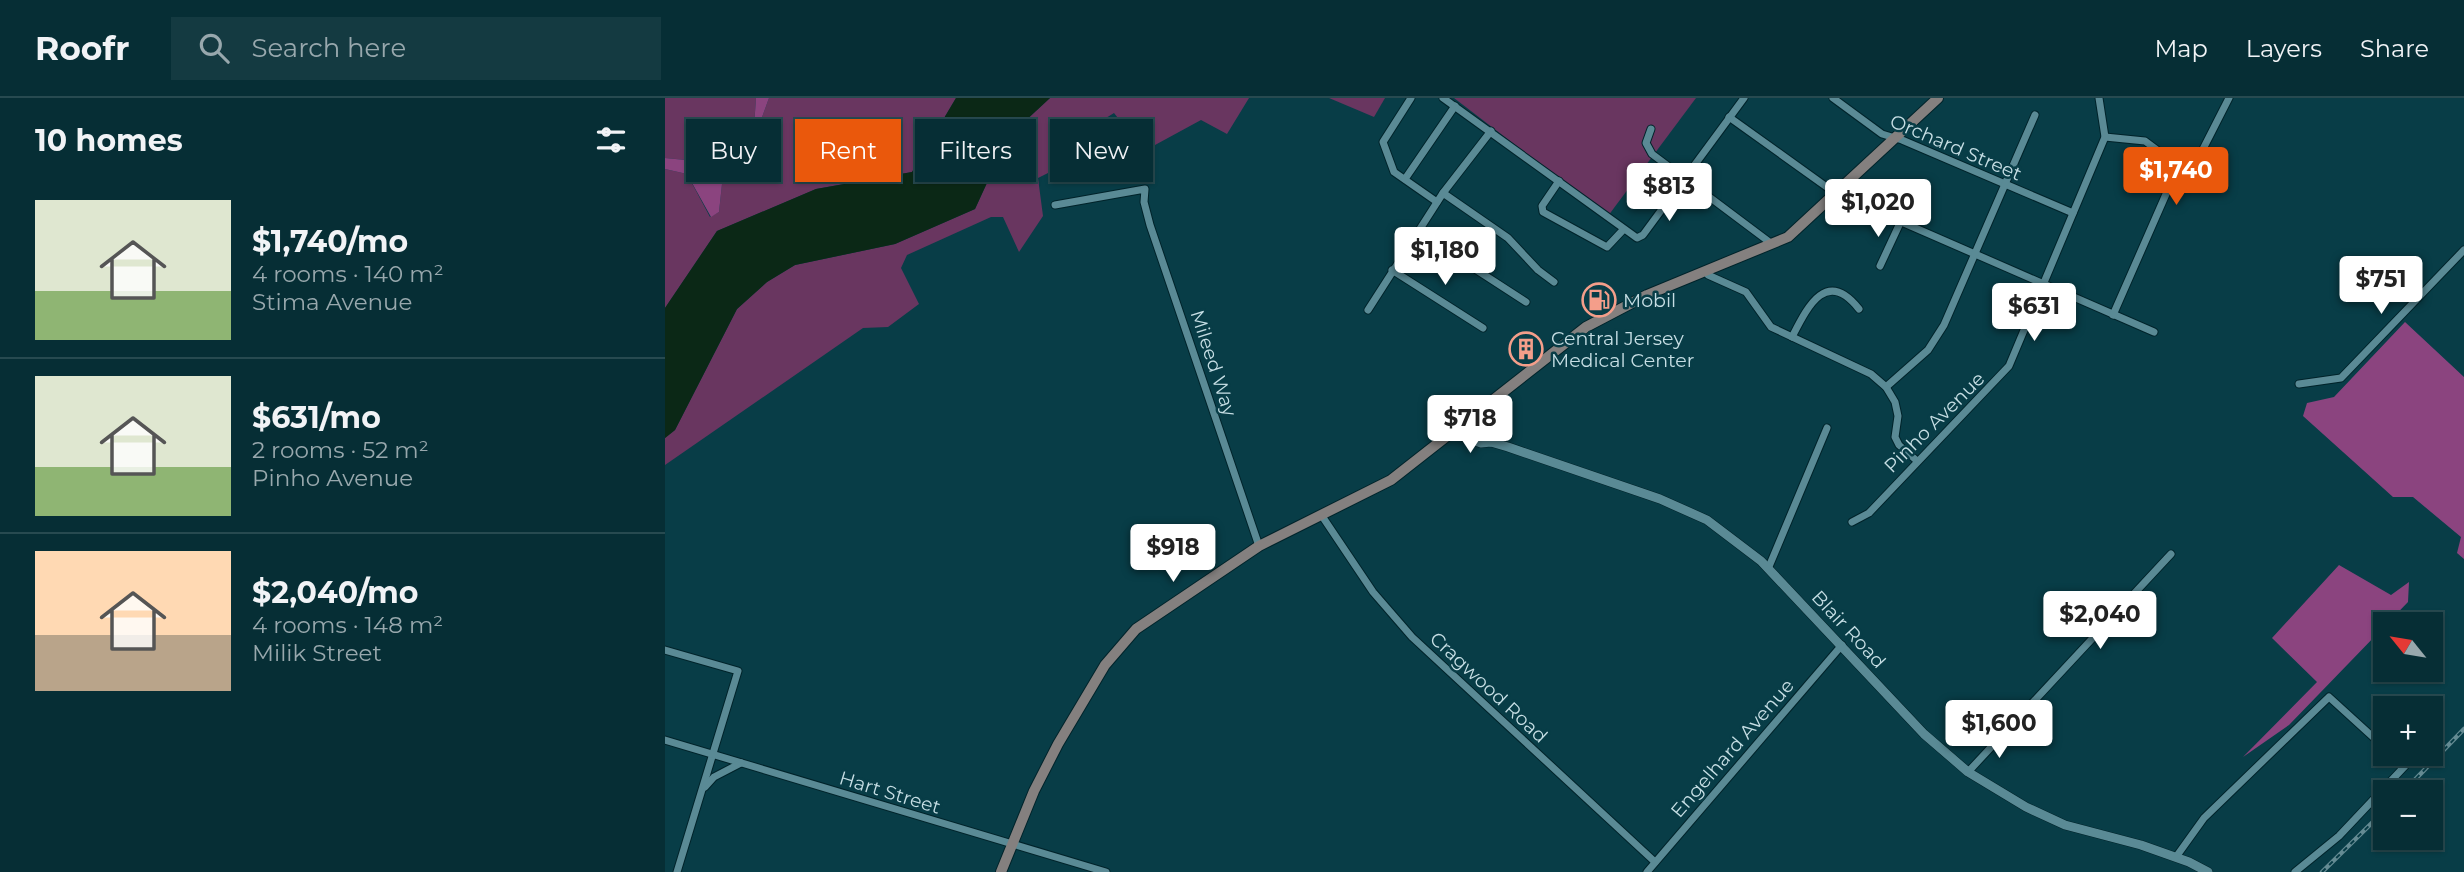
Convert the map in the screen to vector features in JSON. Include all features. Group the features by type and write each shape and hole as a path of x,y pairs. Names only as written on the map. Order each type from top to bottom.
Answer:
{"main road":[{"path":"1001,872 1010,845 1050,758 1116,650 1148,620 1259,546 1391,480 1586,327 1623,306 1792,234 1938,98"}],"street":[{"path":"1411,98 1383,142 1394,172 1437,202"},
{"path":"1443,98 1637,239 1744,98"},
{"name":"Orchard Street","path":"1833,98 1882,134 2073,213"},
{"path":"2099,98 2105,137 2145,141 2184,170"},
{"path":"2113,315 2170,185 2211,137 2229,98"},
{"path":"1405,179 1455,106"},
{"path":"1886,387 1928,350 1944,325 2035,115"},
{"path":"1729,117 1835,193 2154,332"},
{"path":"1651,129 1646,135 1647,149 1773,244"},
{"path":"1368,310 1437,202 1491,131"},
{"name":"Pinho Avenue","path":"1852,522 1869,513 1916,460 2001,378 2009,366 2105,137"},
{"path":"1559,181 1542,206 1543,212 1607,247 1623,230"},
{"name":"Mileed Way","path":"1055,205 1145,189 1144,202 1150,225 1259,546"},
{"path":"1443,194 1508,238 1538,270 1554,282"},
{"path":"1880,266 1900,223"},
{"path":"1418,232 1526,302"},
{"path":"2299,384 2332,382 2341,378 2464,250"},
{"path":"1392,270 1483,328"},
{"path":"1706,271 1708,275 1746,292 1771,327 1862,369 1886,387 1897,409 1895,438 1916,460"},
{"path":"1792,337 1810,303 1821,294 1840,294 1852,300 1859,309"},
{"path":"1466,422 1491,442"},
{"path":"1768,569 1827,428"},
{"name":"Blair Road","path":"1453,433 1481,443 1491,442 1684,509 1729,534 1768,569 1924,734 1968,772 2016,802 2065,825 2176,858 2208,872"},
{"name":"Cragwood Road","path":"1322,516 1373,592 1412,636 1655,862"},
{"path":"1968,772 2171,555"},
{"name":"Engelhard Avenue","path":"1647,872 1842,645"},
{"path":"665,650 738,671 677,872"},
{"path":"2176,858 2204,818 2329,697 2373,737"},
{"name":"Hart Street","path":"665,740 1106,872"},
{"path":"702,791 714,777 742,763"},
{"path":"2295,872 2339,835 2405,766"}],"shaded area":[{"path":"665,98 756,98 755,119 686,119 686,160 665,158"},
{"path":"756,98 769,98 761,119 755,119"},
{"path":"769,98 956,98 944,119 915,119 915,167 912,172 901,174 901,119 795,119 795,182 856,182 816,189 717,231 665,308 665,169 686,174 686,182 691,182 710,217 719,212 723,182 781,182 781,119 761,119"},
{"path":"956,98 1050,98 1027,119 944,119"},
{"path":"1050,98 1249,98 1227,134 1201,120 1153,146 1153,119 1119,119 1114,113 1104,119 1050,119 1050,167 1048,173 1038,178 1043,216 1019,252 1003,217 991,217 907,255 901,268 919,304 888,327 863,328 665,465 665,438 675,430 737,309 767,282 795,265 895,244 975,209 987,182 1036,182 1036,119 1027,119"},
{"path":"1329,98 1385,98 1374,117"},
{"path":"1454,98 1696,98 1608,216"},
{"path":"665,158 686,160 686,174 665,169"},
{"path":"915,167 915,182 987,182 975,209 895,244 795,265 767,282 737,309 675,430 665,438 665,308 717,231 816,189 856,182 901,182 901,174 912,172"},
{"path":"691,182 723,182 719,212 711,217"},
{"path":"2405,322 2464,377 2464,559 2457,553 2461,537 2413,497 2393,497 2303,416 2307,403 2334,397"},
{"path":"2339,565 2391,595 2409,582 2408,602 2398,612 2373,612 2373,638 2289,725 2243,757 2317,682 2272,638"}],"railway":[{"path":"2415,780 2464,729"},
{"path":"2322,872 2373,822"}],"place":[{"name":"Mobil","path":"1599,300"},
{"name":"Central Jersey Medical Center","path":"1526,349"}]}
